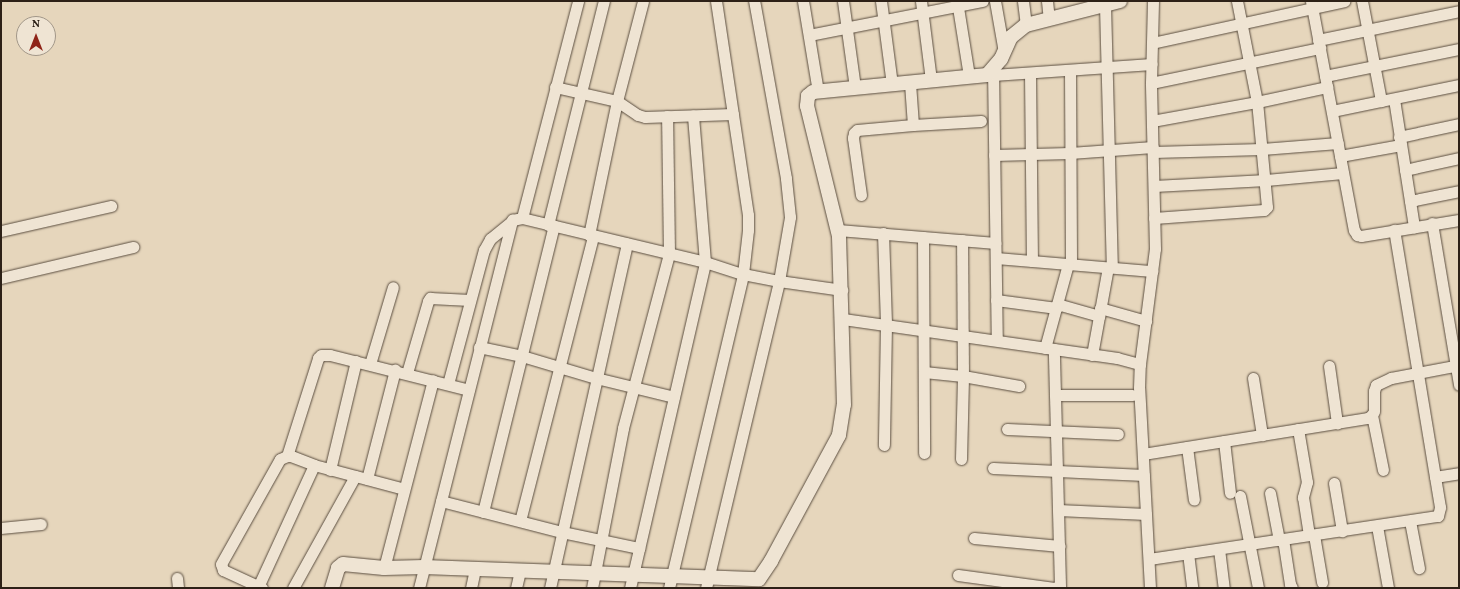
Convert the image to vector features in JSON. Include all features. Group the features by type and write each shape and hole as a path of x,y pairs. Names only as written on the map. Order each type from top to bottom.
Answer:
{"street":[{"path":"522,218 578,1"},
{"path":"483,512 522,356 551,225 604,1"},
{"path":"520,521 591,235 617,101 643,1"},
{"path":"670,582 743,274 748,215 716,1"},
{"path":"707,583 779,281 790,217 786,178 754,1"},
{"path":"803,1 818,92"},
{"path":"843,1 855,88"},
{"path":"881,1 892,84"},
{"path":"921,1 931,80"},
{"path":"808,35 922,14 958,4 983,1"},
{"path":"995,1 1004,52"},
{"path":"1022,1 1026,25"},
{"path":"1046,1 1049,19"},
{"path":"997,340 993,72 1011,37 1026,25 1049,19 1086,5 1105,5 1120,1"},
{"path":"1150,588 1139,388 1140,364 1155,249 1151,83 1153,1"},
{"path":"1154,218 1264,210 1268,204 1257,102 1237,1"},
{"path":"1152,43 1241,23 1311,5 1344,1"},
{"path":"1362,1 1382,101"},
{"path":"958,4 969,76"},
{"path":"1092,355 1110,267 1108,67 1105,5"},
{"path":"1311,5 1354,230 1360,236 1459,220"},
{"path":"1151,83 1249,63 1368,30 1459,11"},
{"path":"1152,121 1257,102 1375,66 1459,48"},
{"path":"332,588 338,568 343,564 384,568 424,567 594,573 631,581 759,584 839,435 844,405 843,319 838,230 806,101 808,96 813,92 986,75 993,72 1030,73 1152,64"},
{"path":"958,575 1058,588 1061,583 1055,395 1049,349 1056,306 1070,264 1070,70"},
{"path":"1030,73 1032,261"},
{"path":"910,83 913,125"},
{"path":"1332,112 1459,85"},
{"path":"555,87 617,101 641,116 733,114"},
{"path":"1394,98 1414,227"},
{"path":"631,581 705,262 693,115"},
{"path":"592,588 623,428 669,254 667,116"},
{"path":"861,195 852,138 857,130 981,121"},
{"path":"1340,156 1459,124"},
{"path":"994,155 1070,153 1109,149 1262,149 1338,143"},
{"path":"1405,170 1459,158"},
{"path":"1154,186 1266,180 1343,173"},
{"path":"1410,201 1459,191"},
{"path":"1,231 111,206"},
{"path":"448,384 486,244 512,220 522,218 705,262 743,274 842,290"},
{"path":"419,588 510,223"},
{"path":"1432,224 1459,384"},
{"path":"838,230 995,243"},
{"path":"1149,559 1438,516 1440,507 1394,230"},
{"path":"883,233 886,324 884,445"},
{"path":"923,237 924,453"},
{"path":"960,459 963,376 962,240"},
{"path":"550,588 627,244"},
{"path":"1,278 134,247"},
{"path":"996,258 1152,271"},
{"path":"370,364 393,286"},
{"path":"407,373 430,298 470,300"},
{"path":"996,300 1100,312 1146,322"},
{"path":"843,319 997,340 1140,364"},
{"path":"479,348 522,356 596,378 674,397"},
{"path":"287,456 318,358 325,354 407,373 469,390"},
{"path":"330,470 356,361"},
{"path":"1329,366 1337,423"},
{"path":"1383,470 1372,415 1376,385 1391,378 1457,366"},
{"path":"367,480 395,370"},
{"path":"924,372 963,376 1019,386"},
{"path":"1253,378 1262,435"},
{"path":"384,568 433,380"},
{"path":"1055,395 1132,395"},
{"path":"1143,454 1368,418 1372,415"},
{"path":"1007,429 1056,430 1118,434"},
{"path":"1298,429 1307,482 1303,497 1322,582"},
{"path":"1224,441 1235,494 1249,545 1258,588"},
{"path":"1187,447 1194,500"},
{"path":"314,465 260,587 223,570 221,564 280,459 287,456 330,470 404,489"},
{"path":"993,468 1144,476"},
{"path":"1435,477 1459,473"},
{"path":"293,588 355,476"},
{"path":"1334,484 1342,531"},
{"path":"1270,493 1292,588"},
{"path":"441,501 562,532 639,548"},
{"path":"1058,510 1146,514"},
{"path":"1410,521 1419,568"},
{"path":"1,528 41,524"},
{"path":"1377,526 1388,588"},
{"path":"974,538 1060,546"},
{"path":"1219,549 1224,588"},
{"path":"1188,553 1192,588"},
{"path":"471,588 475,569"},
{"path":"516,588 520,570"}]}
